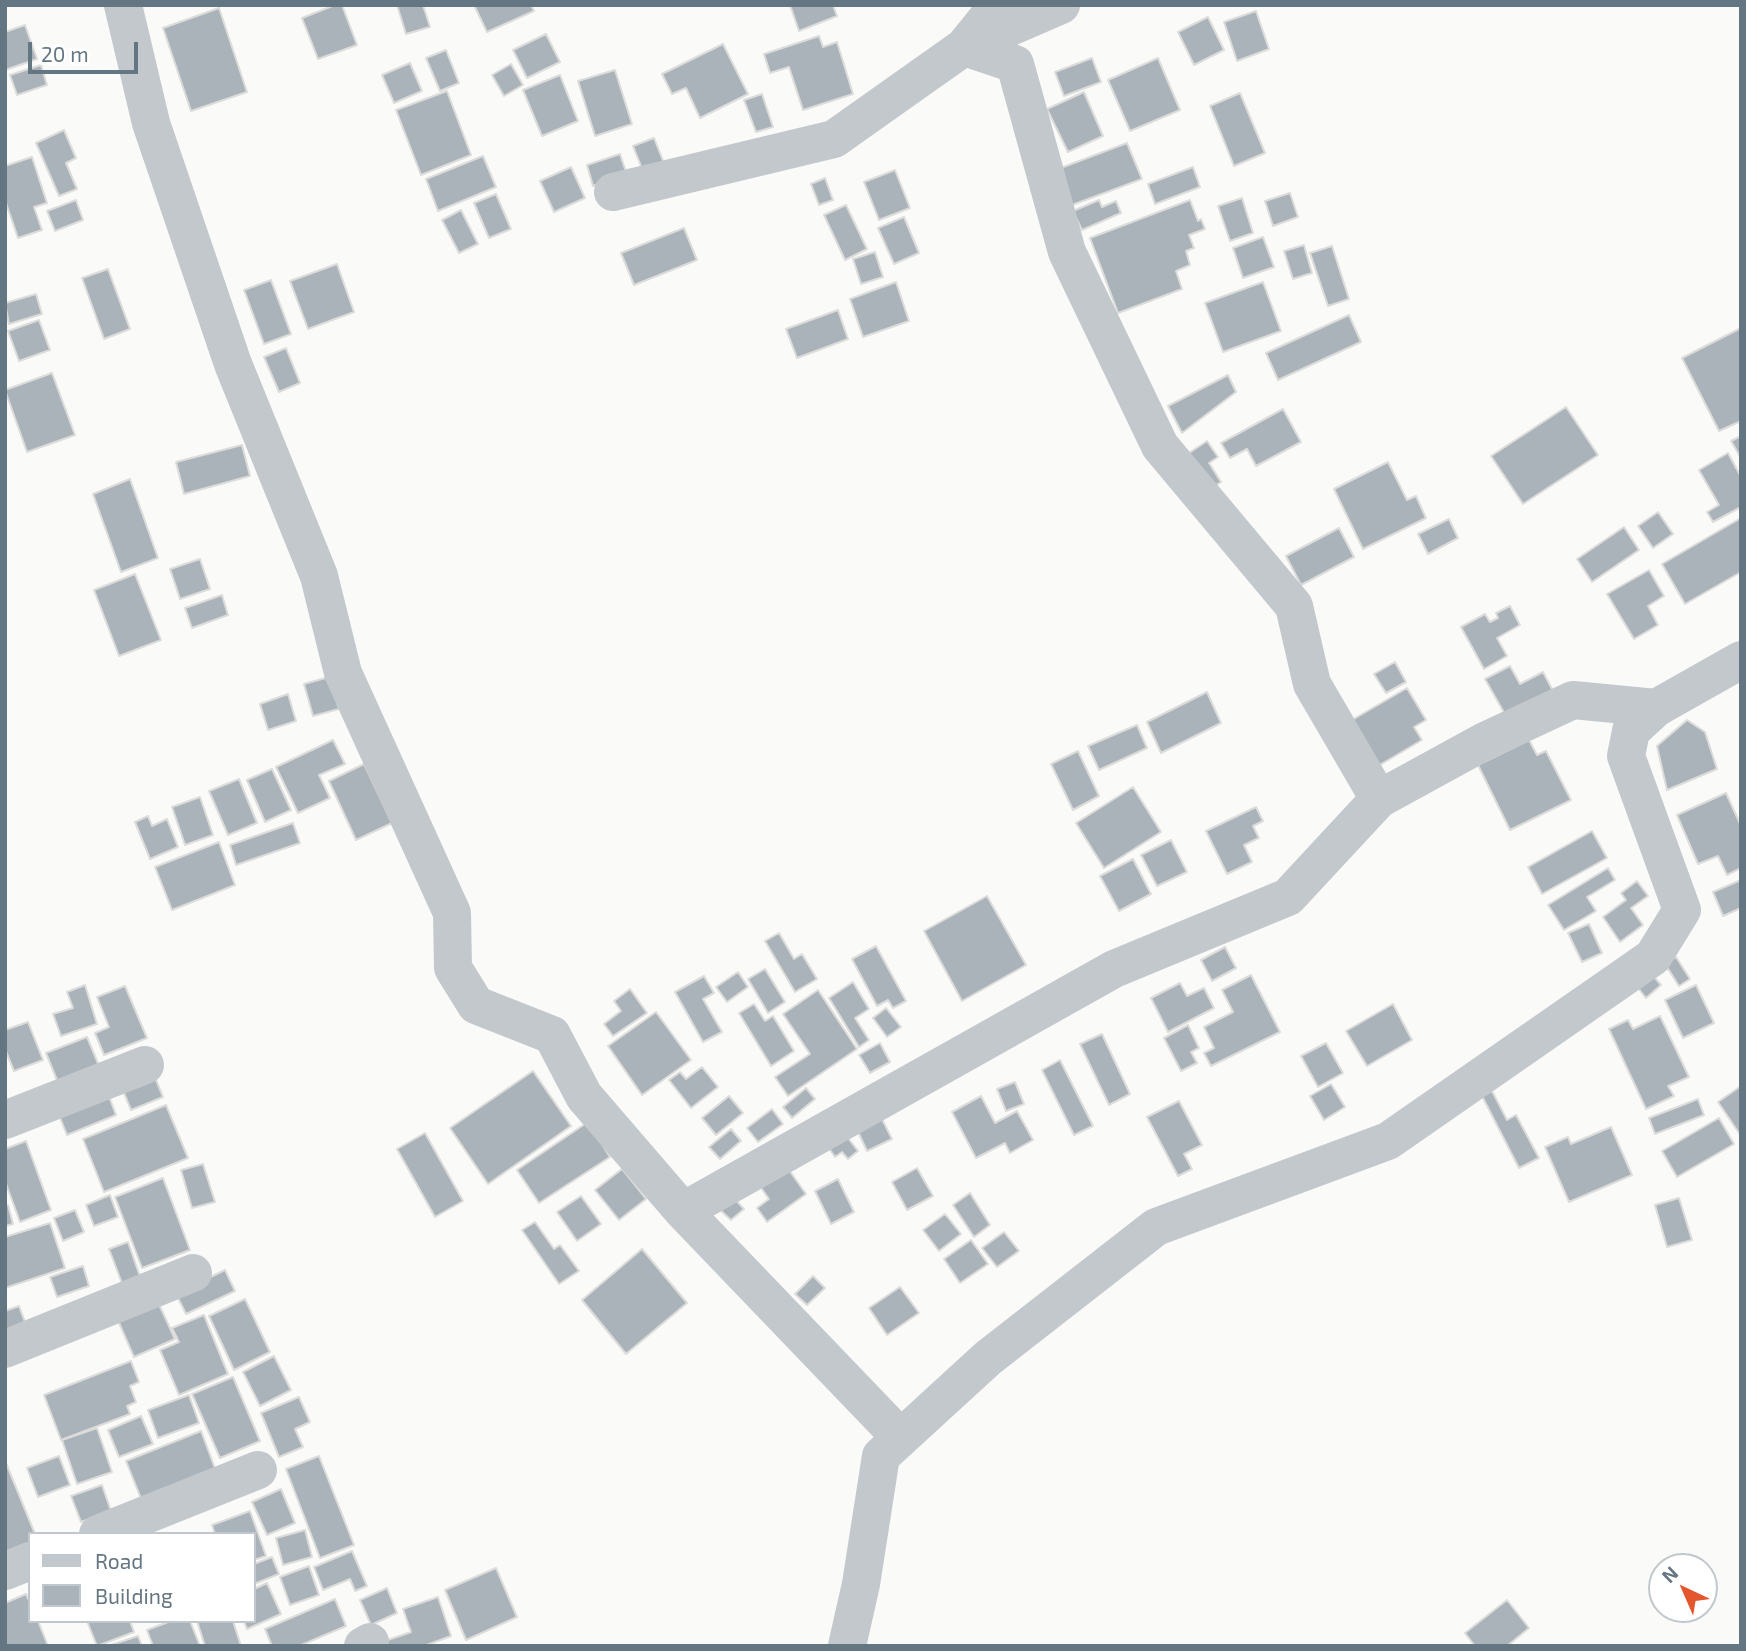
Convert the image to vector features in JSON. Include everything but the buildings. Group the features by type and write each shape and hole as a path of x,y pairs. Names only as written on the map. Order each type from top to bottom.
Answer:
{"street":[{"path":"123,5 155,135 233,363 319,576 343,673 452,913 453,968 476,1005 552,1035 584,1096 683,1211 900,1437"},
{"path":"964,47 998,5"},
{"path":"613,192 834,139 964,47 1061,5"},
{"path":"964,47 1015,64 1067,252 1160,446 1294,606 1312,684 1379,800"},
{"path":"847,1646 861,1584 880,1456 988,1358 1156,1227 1388,1142 1653,957 1682,910 1626,756 1631,731 1656,708 1741,660"},
{"path":"683,1211 1114,968 1288,897 1379,800 1485,741 1573,700 1656,708"},
{"path":"5,1120 145,1065"},
{"path":"5,1349 192,1273"},
{"path":"103,1532 258,1470"},
{"path":"5,1571 28,1562"}]}
